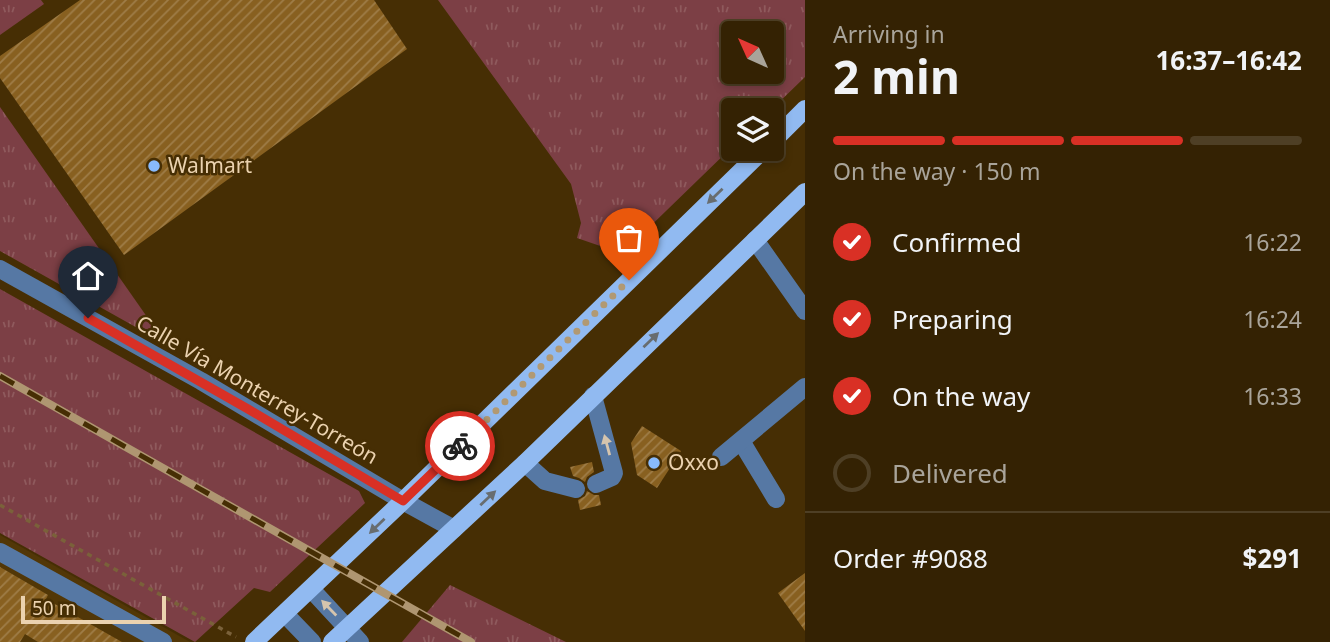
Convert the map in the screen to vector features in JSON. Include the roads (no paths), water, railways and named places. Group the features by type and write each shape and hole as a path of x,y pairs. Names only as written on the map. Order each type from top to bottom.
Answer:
{"main road":[{"path":"784,130 805,109"},
{"path":"254,642 403,501 752,161"},
{"path":"332,642 354,635 454,529 805,192"}],"street":[{"path":"755,240 805,311"},
{"name":"Calle Vía Monterrey-Torreón","path":"0,269 454,529"},
{"path":"721,457 805,387"},
{"path":"593,396 614,474 596,484"},
{"path":"741,441 776,499"},
{"path":"525,463 545,481 576,489"},
{"path":"0,552 163,642"},
{"path":"311,589 354,635"},
{"path":"285,614 313,642"}],"railway":[{"path":"0,376 471,642"}],"place":[{"name":"Walmart","path":"154,166"},
{"name":"Oxxo","path":"654,463"}]}
